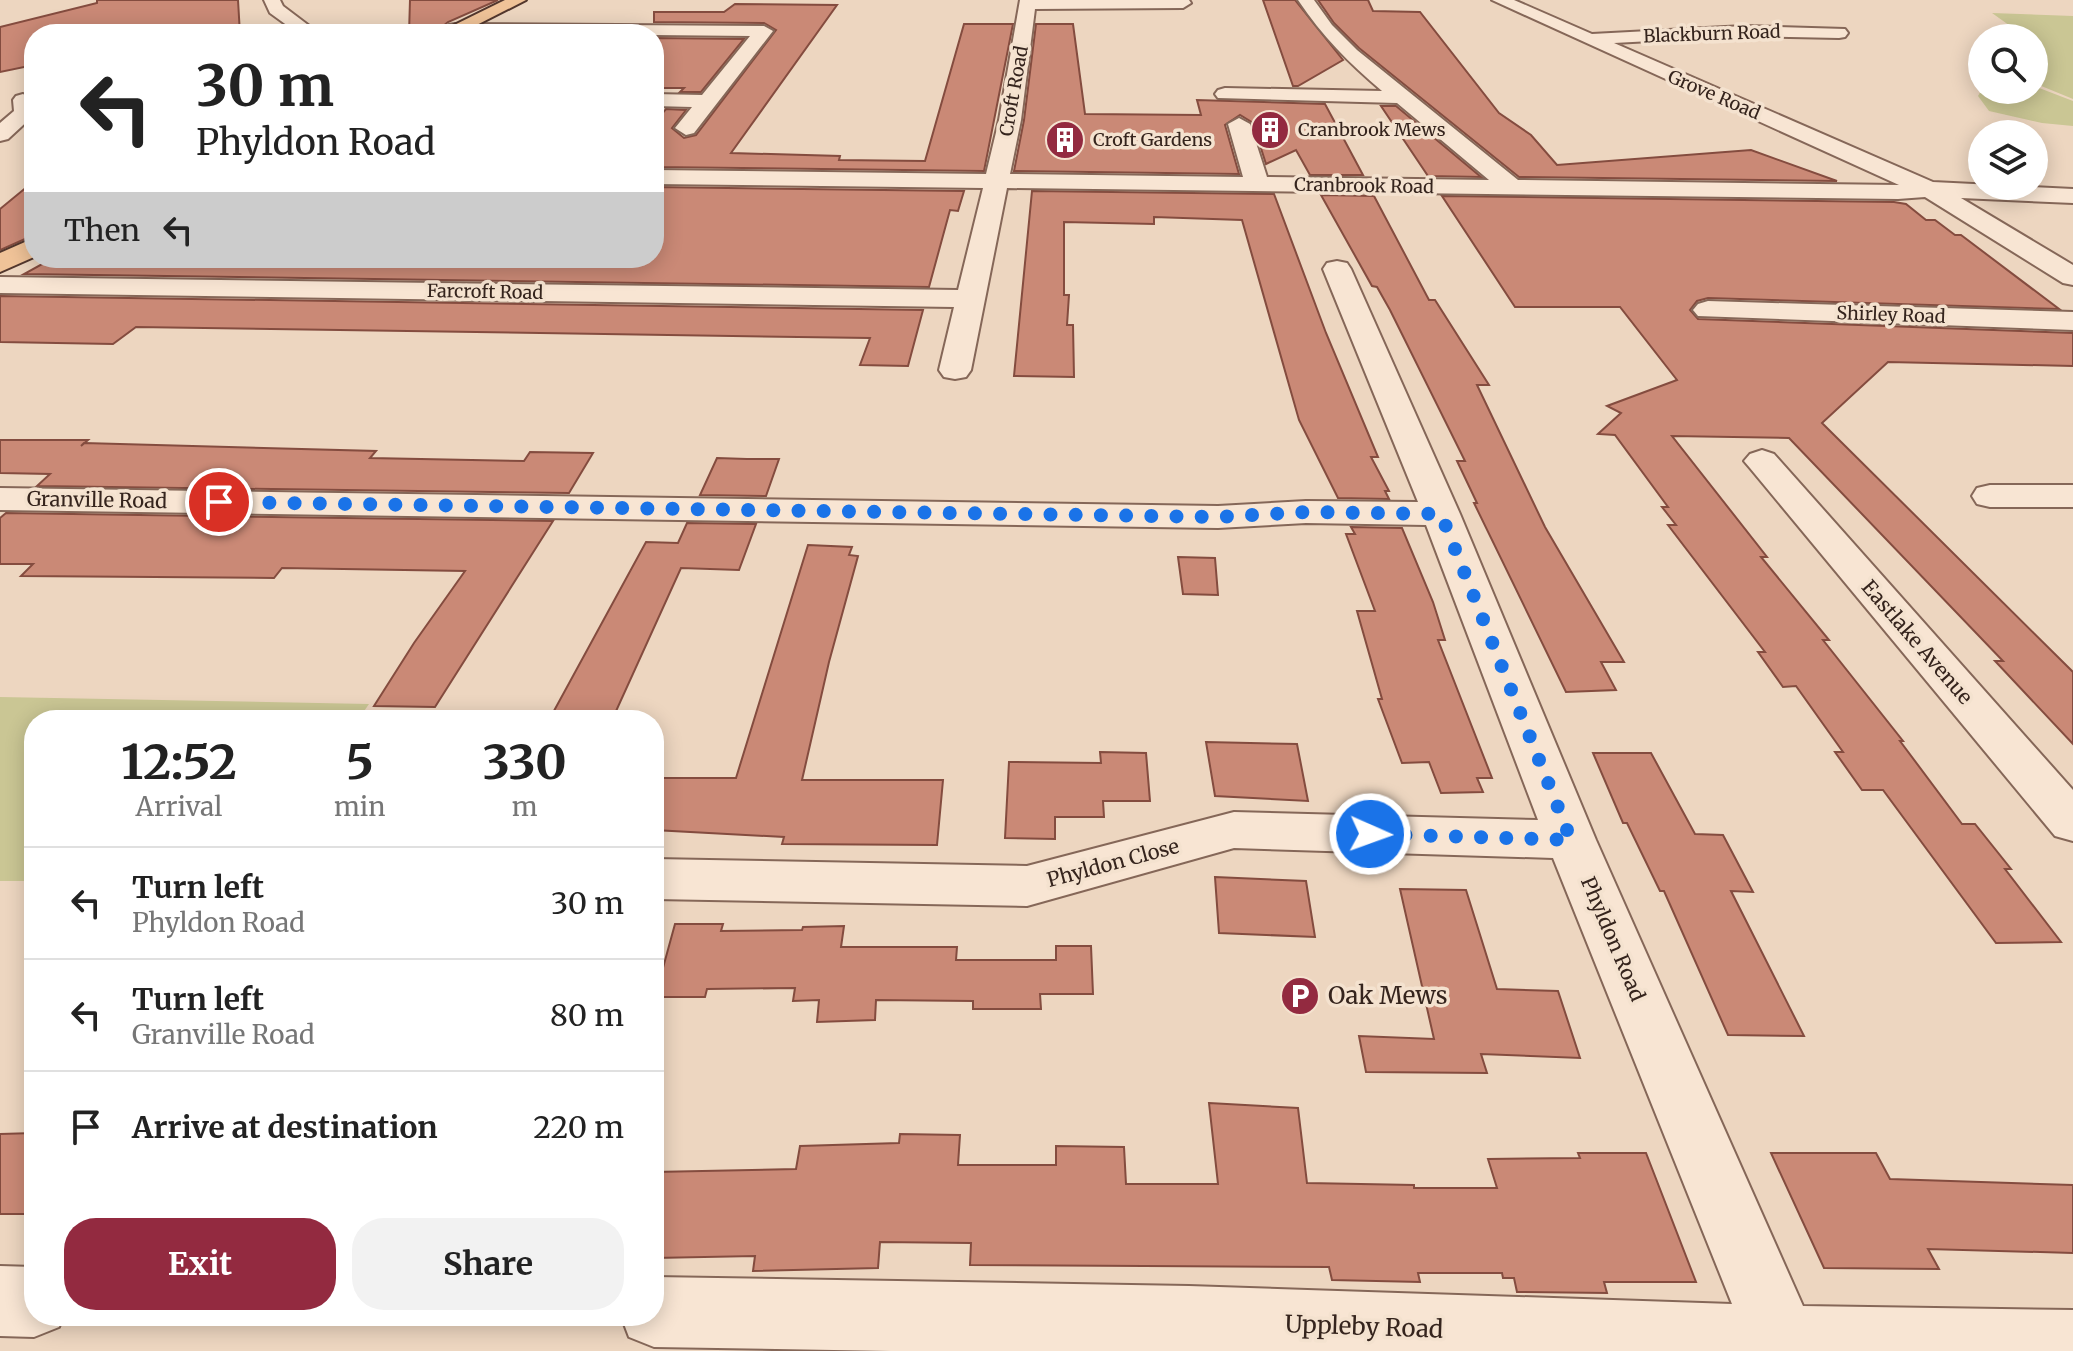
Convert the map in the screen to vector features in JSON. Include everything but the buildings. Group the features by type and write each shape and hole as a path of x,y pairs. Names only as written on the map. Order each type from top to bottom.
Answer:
{"main road":[{"path":"465,24 518,0"},
{"path":"0,264 24,251"}],"street":[{"path":"272,0 276,9 297,24"},
{"path":"1306,0 1326,29 1350,54 1512,187"},
{"name":"Grove Road","path":"1500,0 1929,189"},
{"path":"1028,2 1183,3"},
{"name":"Croft Road","path":"995,182 1010,120 1028,2"},
{"path":"664,31 764,31 686,128"},
{"name":"Blackburn Road","path":"1585,39 1730,31 1839,33"},
{"path":"1225,94 1402,97"},
{"path":"0,103 24,100"},
{"path":"664,100 707,101"},
{"path":"0,134 24,114"},
{"path":"1239,124 1257,185"},
{"name":"Cranbrook Road","path":"664,177 1898,192 1929,189 2073,196"},
{"path":"955,370 995,182"},
{"path":"1929,189 2073,277"},
{"name":"Phyldon Road","path":"1337,269 1441,514 1571,840 1782,1341"},
{"name":"Farcroft Road","path":"0,285 970,299"},
{"name":"Shirley Road","path":"1708,310 2073,321"},
{"name":"Eastlake Avenue","path":"1762,461 2073,823"},
{"path":"1990,496 2073,496"},
{"name":"Granville Road","path":"0,499 1218,517 1306,512 1441,514"},
{"name":"Phyldon Close","path":"664,879 1027,886 1234,830 1571,840"},
{"path":"0,1301 24,1302"},
{"name":"Uppleby Road","path":"664,1312 1190,1336 2073,1346"}],"shaded area":[{"path":"1992,13 2073,16 2073,99 2048,89 2048,24 2007,24"},
{"path":"2048,91 2073,101 2073,126 2048,124 2048,120 2029,120 1989,111 1984,104 2048,104"},
{"path":"0,697 369,704 365,710 24,710 24,881 0,881"}],"place":[{"name":"Cranbrook Mews","path":"1270,130"},
{"name":"Croft Gardens","path":"1065,140"},
{"name":"Oak Mews","path":"1300,996"}],"route":[{"path":"219,502 1218,517 1306,512 1441,514 1571,840 1370,834"}]}
